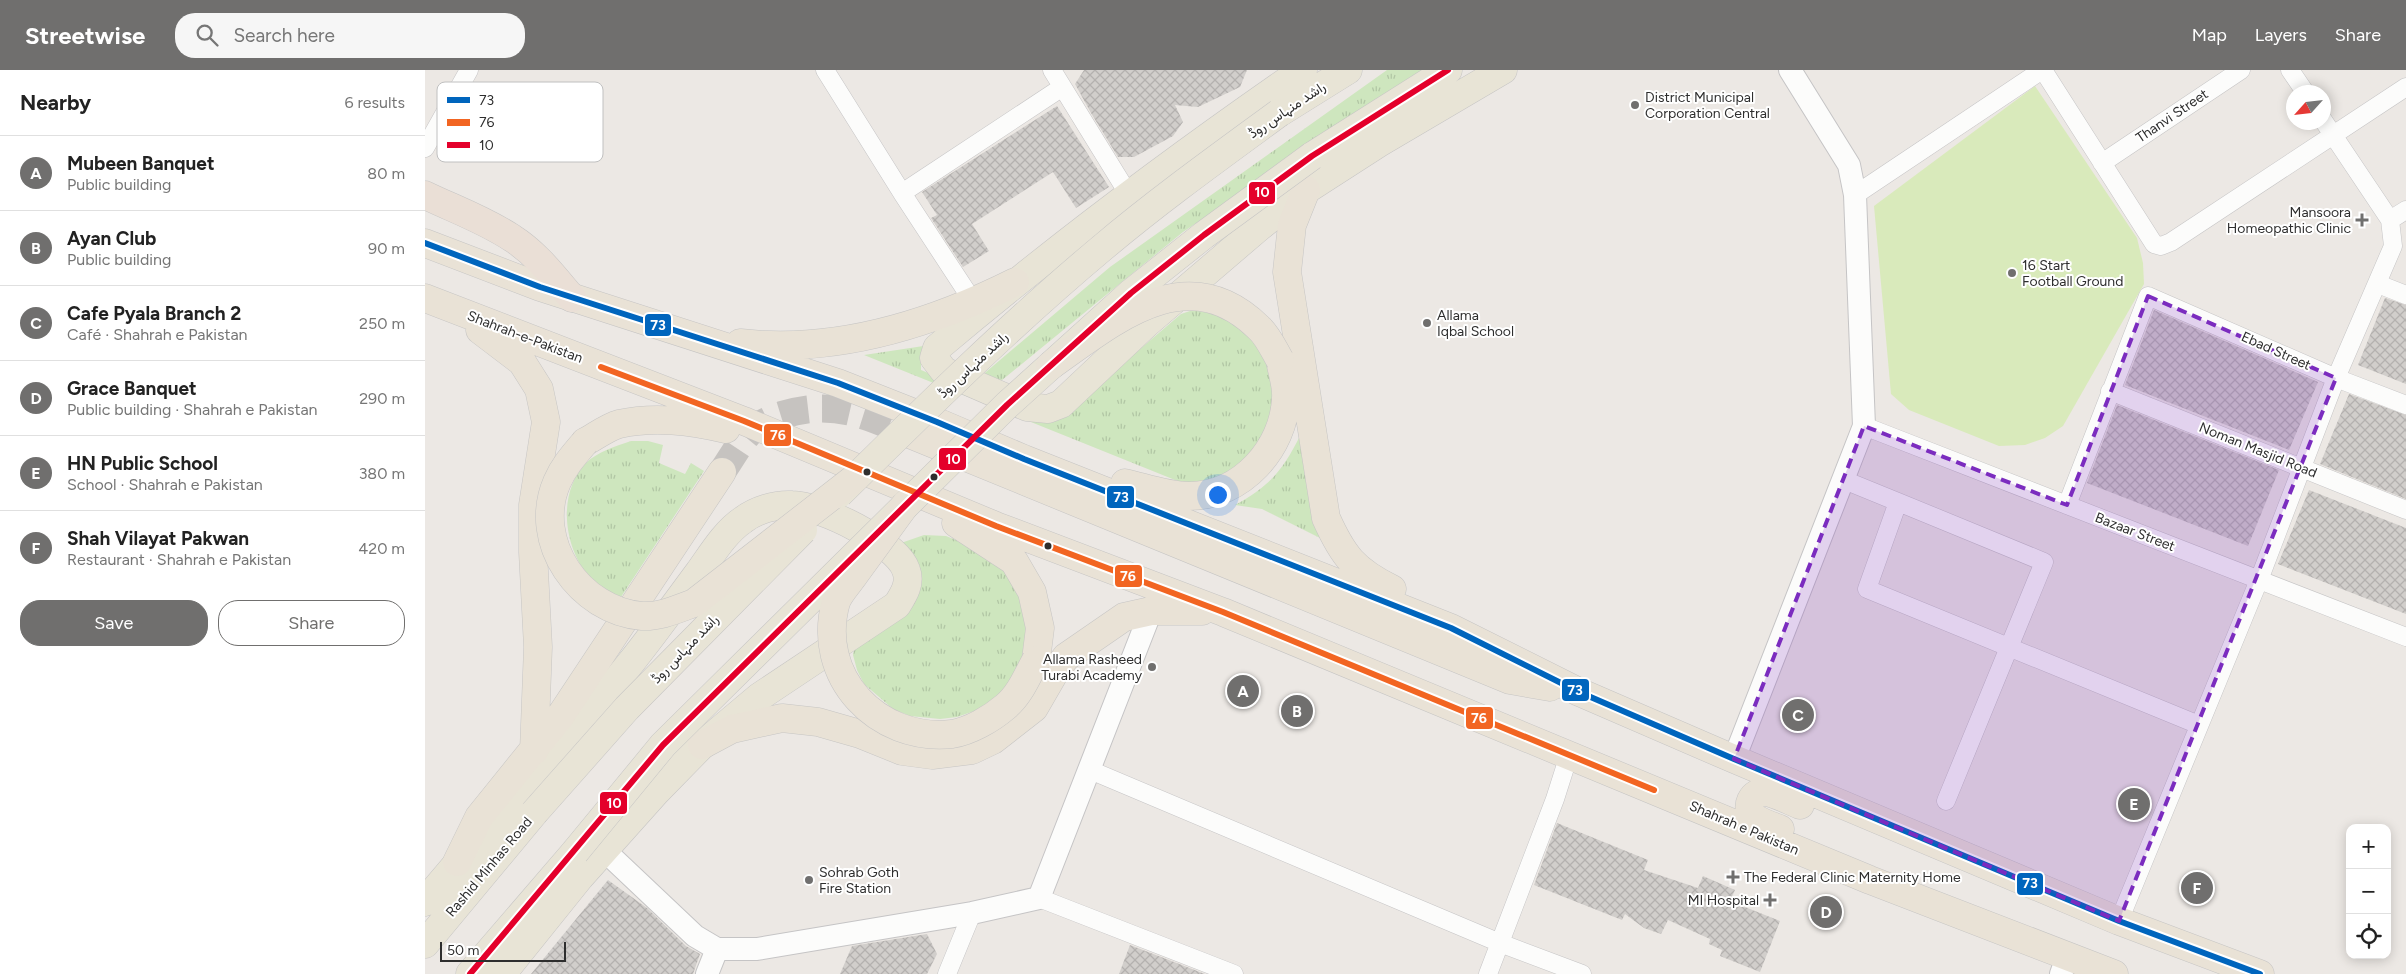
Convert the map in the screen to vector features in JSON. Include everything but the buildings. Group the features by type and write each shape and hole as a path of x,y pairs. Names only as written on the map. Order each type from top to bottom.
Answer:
{"highway":[{"path":"1306,190 1292,225 1287,272 1326,518 1337,541 1350,560 1367,576 1401,594 1451,628"},
{"path":"425,195 487,223 513,238 543,265 572,298"},
{"path":"425,243 572,298 838,383 1024,459 1451,628 1579,692 1734,759 2119,921 2260,974"},
{"path":"692,337 749,344 807,343 864,337 920,323 974,303 1015,282"},
{"path":"1024,459 1159,492 1189,496 1218,491 1242,479 1264,459 1282,425 1286,396 1280,360 1261,329 1237,310 1210,298 1179,296 1147,304 1118,318 1050,366"},
{"path":"425,299 491,336 522,362 539,389 546,422 533,505 533,552 538,647 534,751"},
{"name":"Shahrah-e-Pakistan","path":"425,299 799,443 899,492 997,526 1223,612 1377,675"},
{"path":"799,443 689,421 652,420 617,424 585,442 566,463 556,484 551,509 552,536 561,563 575,583 595,600 619,612 643,616 669,613 694,603 855,478"},
{"path":"912,435 1510,680 1579,692"},
{"path":"457,862 479,817 559,718 722,472"},
{"path":"899,492 1014,560 1032,592 1040,628 1036,660 1020,690 1007,706 980,724 953,734 923,734 896,726 869,711 849,690 834,656 832,624 837,600 899,492"},
{"path":"703,745 732,729 782,718 827,724 860,734 902,751 932,755 972,750 993,740 1034,708 1056,670 1066,657 1124,616 1151,611 1223,612"},
{"name":"Shahrah e Pakistan","path":"1377,675 1869,880 2065,965 2114,974"},
{"path":"1869,880 1843,857 1756,818 1751,813 1749,804 1753,797 1757,793 1767,792 1872,833 1944,847"}],"main road":[{"path":"1303,70 1188,150 1015,282 937,348 934,358 944,371 1027,407 1048,409 1061,404 1147,323 1258,228 1306,190 1379,143 1503,70"},
{"name":"راشد منہاس روڈ","path":"534,813 627,708 855,478 968,368 1101,249 1175,189 1279,113 1348,70"},
{"path":"470,974 575,852 663,745 899,492 1050,366 1131,293 1196,240 1312,156 1448,70"},
{"path":"425,902 457,862 586,719 644,646 719,544 742,520 771,506 794,504 830,515 871,534 899,556 907,571 907,590 897,605 759,696 703,745 604,850 502,974"},
{"name":"Rashid Minhas Road","path":"425,944 534,813"}],"street":[{"path":"462,82 469,70"},
{"path":"825,70 974,303"},
{"path":"1054,70 1061,88 1129,195"},
{"path":"1734,759 1864,426 1855,195 1849,165 1790,70"},
{"path":"1855,195 2042,70 2153,244 2161,246 2171,242 2406,87"},
{"name":"Thanvi Street","path":"2102,163 2241,70"},
{"path":"2290,70 2300,85"},
{"path":"902,193 1061,88"},
{"path":"425,148 437,127"},
{"path":"2119,921 2259,580 2336,378 2378,284 2399,245 2390,220 2330,130"},
{"path":"2390,220 2406,210"},
{"path":"2378,284 2406,295"},
{"name":"Ebad Street","path":"2110,391 2148,296 2336,378 2406,405"},
{"path":"2067,505 2110,391"},
{"name":"Noman Masjid Road","path":"2110,391 2406,510"},
{"name":"Bazaar Street","path":"1864,426 2406,637"},
{"path":"1844,480 2044,562 1946,801"},
{"path":"1898,502 1867,589 2199,725"},
{"path":"1039,898 1151,611"},
{"path":"1489,974 1555,799 1569,755"},
{"path":"1090,770 1500,943 1582,974"},
{"path":"604,850 695,936 717,949 757,949 972,913 1039,898 1234,974"},
{"path":"947,974 972,913"},
{"path":"707,974 717,949"}],"highlighted area":[{"path":"2148,296 2336,378 2119,921 1734,759 1864,426 2067,505"}],"green space":[{"path":"1387,70 1430,70 1380,100 1183,232 996,385 980,377 1110,267"},
{"name":"16 Start Football Ground","path":"2035,86 2137,238 2143,263 2144,284 2063,426 2045,438 2025,445 1999,446 1909,410 1891,394 1874,206"},
{"path":"1196,309 1223,316 1251,335 1265,360 1275,387 1276,406 1262,447 1229,477 1185,484 864,355 930,345 921,358 921,370 1033,416 1098,385 1181,314"},
{"path":"1301,434 1320,538 1262,509 1235,505 1258,491 1275,476"},
{"path":"631,441 648,441 663,445 659,463 685,474 691,463 704,471 621,597 598,585 582,567 570,538 567,506 570,490 576,476 586,463 613,447"},
{"path":"924,535 946,536 988,553 1021,587 1029,647 1010,685 983,708 957,717 940,719 910,716 893,709 864,684 857,670 853,655 855,645 899,618 901,543"}],"tunnel":[{"path":"722,472 743,440 754,428 774,418 800,410 833,409 849,412 879,421 912,435"}],"transit line":[{"name":"10","path":"470,974 663,745 1007,405 1131,293 1204,235 1312,156 1448,70"},
{"name":"73","path":"425,243 540,287 838,383 937,422 1024,459 1451,628 1579,692 1734,759 2119,921 2260,974"},
{"name":"76","path":"601,367 744,421 996,526 1223,612 1654,790"}],"place":[{"name":"District Municipal Corporation Central","path":"1635,105"},
{"name":"Mansoora Homeopathic Clinic","path":"2362,220"},
{"name":"16 Start Football Ground","path":"2012,273"},
{"name":"Allama Iqbal School","path":"1427,323"},
{"name":"Allama Rasheed Turabi Academy","path":"1152,667"},
{"name":"Mubeen Banquet","path":"1243,691"},
{"name":"Ayan Club","path":"1297,711"},
{"name":"Cafe Pyala Branch 2","path":"1798,715"},
{"name":"HN Public School","path":"2134,804"},
{"name":"The Federal Clinic Maternity Home","path":"1733,877"},
{"name":"Sohrab Goth Fire Station","path":"809,880"},
{"name":"Shah Vilayat Pakwan","path":"2197,888"},
{"name":"MI Hospital","path":"1770,900"},
{"name":"Grace Banquet","path":"1826,912"}]}
